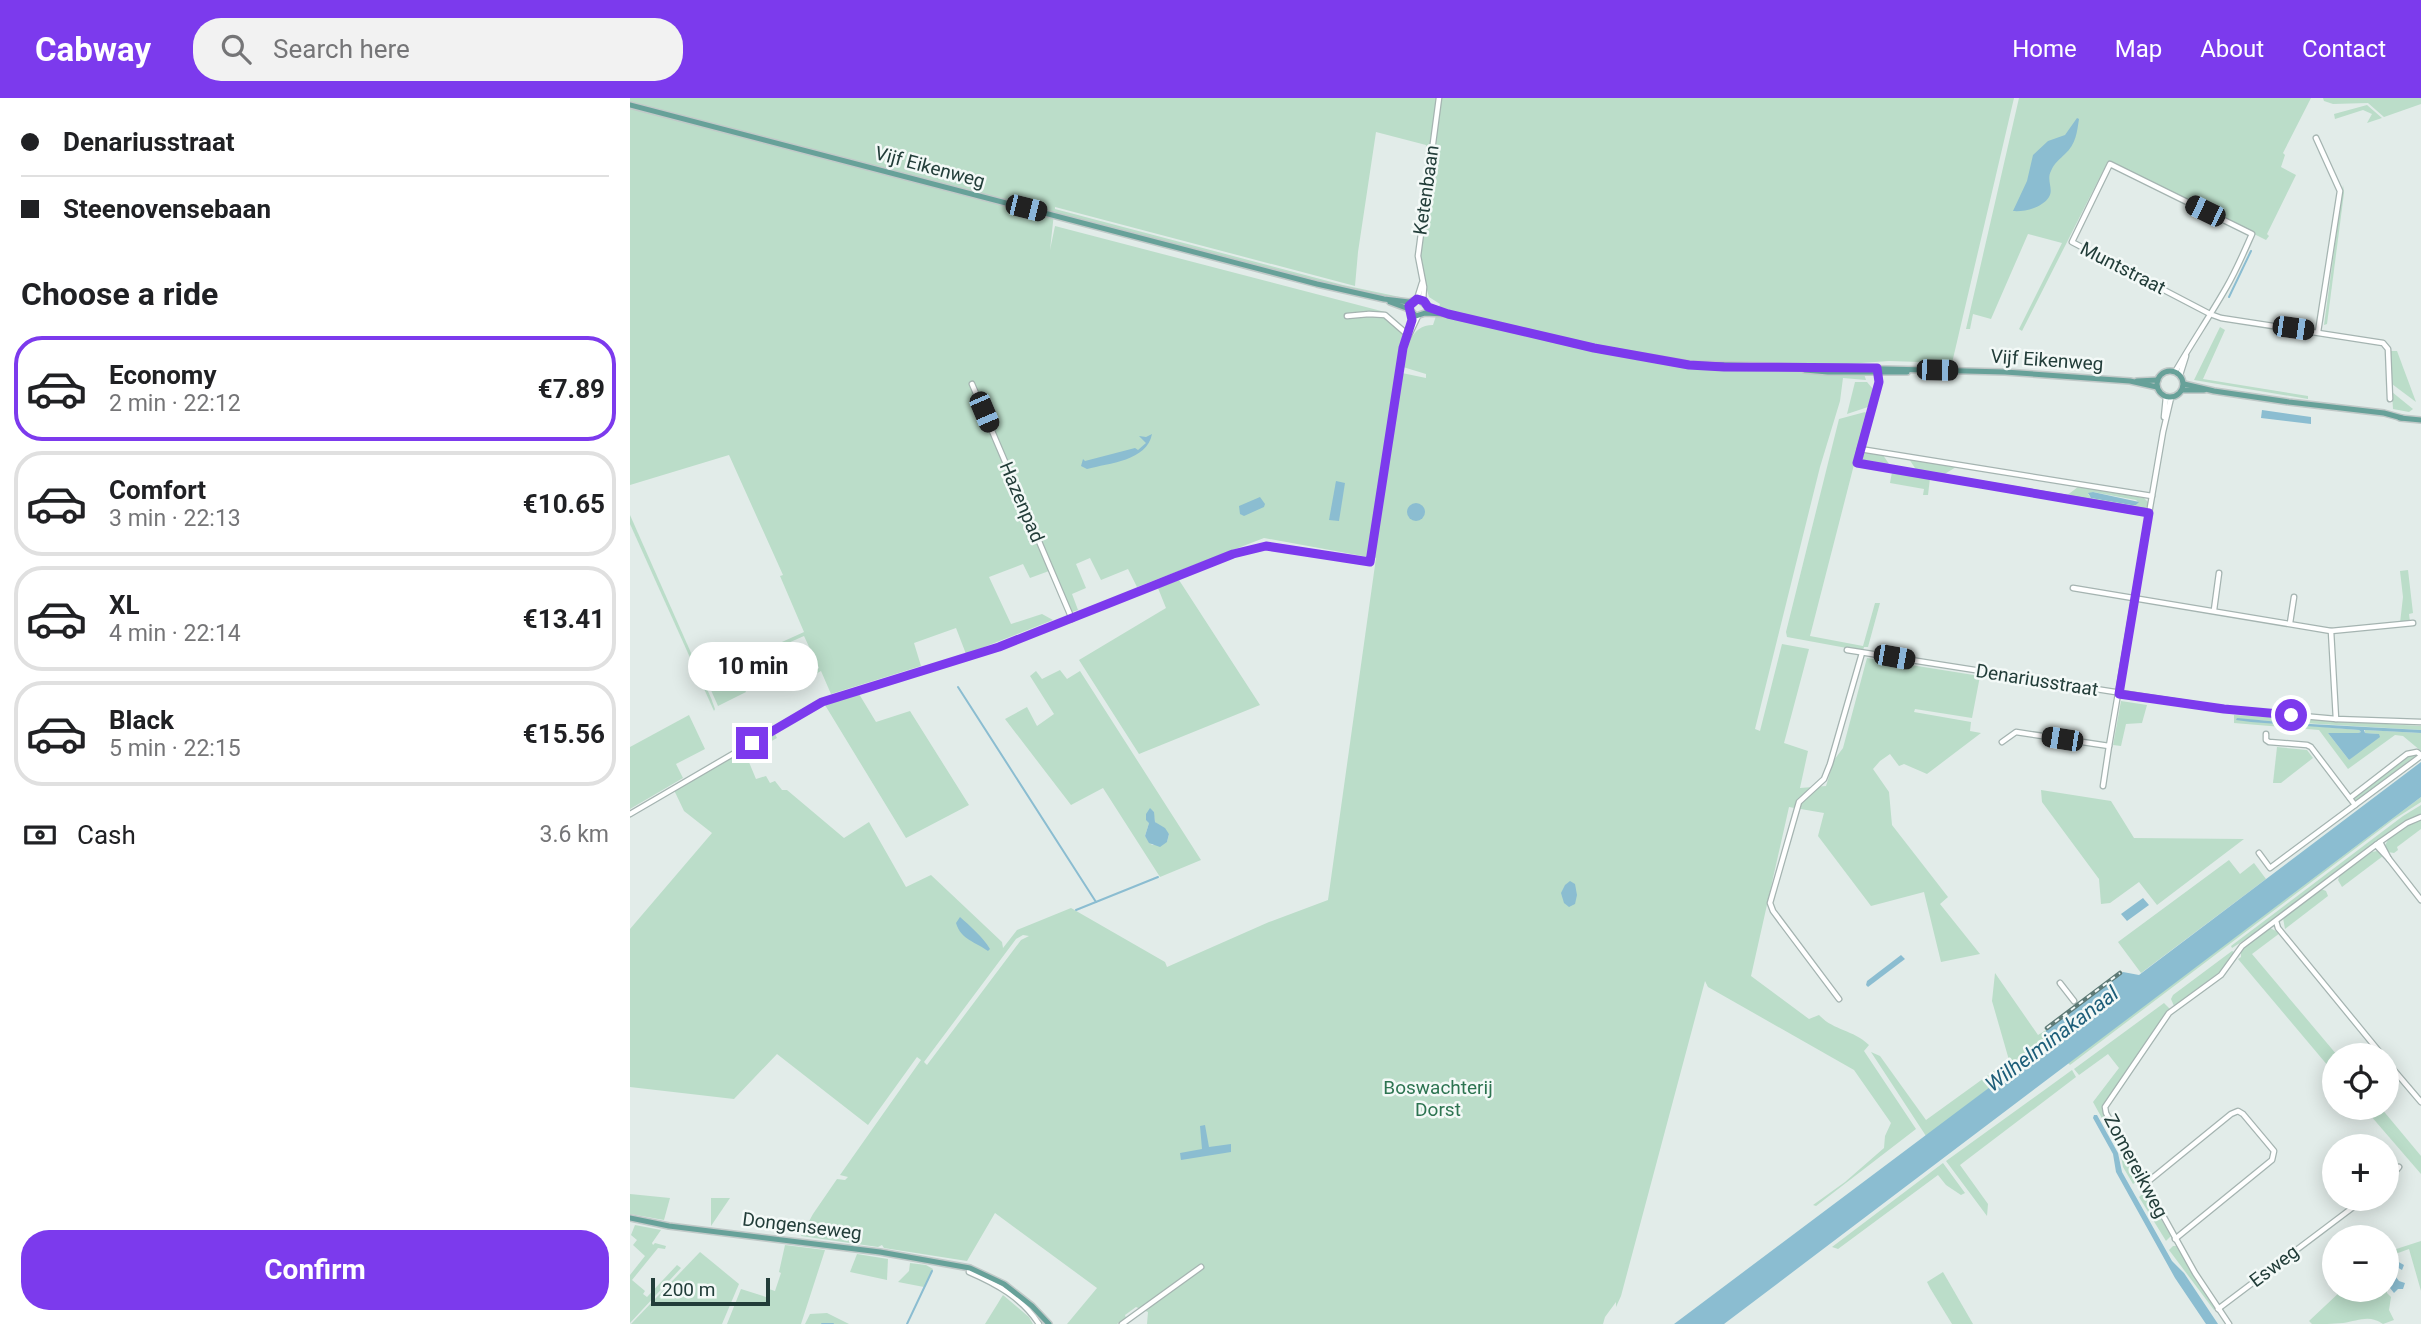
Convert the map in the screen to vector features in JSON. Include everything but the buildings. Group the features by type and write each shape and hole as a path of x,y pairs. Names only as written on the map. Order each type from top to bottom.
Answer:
{"main road":[{"name":"Vijf Eikenweg","path":"630,105 1384,299 1665,361 1724,367 2005,372 2158,383"},
{"path":"2165,372 2177,373 2183,387 2178,395 2169,397 2160,393 2158,383 2165,372"},
{"path":"2183,387 2420,420"},
{"name":"Dongenseweg","path":"630,1218 669,1226 880,1252 970,1268 1004,1284 1032,1306 1049,1324"}],"street":[{"name":"Ketenbaan","path":"1072,619 1256,547 1276,547 1370,562 1403,348 1418,307 1422,282 1418,256 1439,98"},
{"path":"2316,138 2340,191 2318,332"},
{"name":"Muntstraat","path":"2110,164 2252,234 2228,285 2210,314 2072,242 2110,164"},
{"path":"2177,373 2210,314 2386,345 2390,399"},
{"path":"1347,316 1385,315 1409,334"},
{"path":"1877,371 1876,386 1857,463 2149,513"},
{"name":"Hazenpad","path":"972,384 1072,619"},
{"path":"2103,786 2169,397"},
{"path":"1860,449 2152,496"},
{"path":"2213,610 2219,573"},
{"path":"2073,588 2331,631 2413,623"},
{"path":"2290,623 2294,597"},
{"path":"630,814 822,702 970,657 1072,619"},
{"path":"2331,631 2336,719"},
{"name":"Denariusstraat","path":"1847,650 2224,709 2336,719 2421,722"},
{"path":"1839,999 1773,911 1770,903 1799,802 1824,779 1830,764 1862,653"},
{"path":"2002,742 2016,732 2109,746"},
{"path":"2266,734 2266,740 2269,742 2311,747 2355,805"},
{"path":"2259,853 2270,868 2421,756 2417,752 2407,754 2350,798"},
{"name":"Zomereikweg","path":"2229,1324 2175,1239 2105,1112 2107,1103 2169,1013 2221,975 2238,950 2378,844 2407,823 2421,817"},
{"path":"2378,844 2421,900"},
{"path":"2276,921 2372,1043"},
{"path":"2060,983 2074,1001"},
{"path":"2399,1076 2421,1102"},
{"path":"2145,1184 2238,1111 2274,1150 2272,1160 2175,1239"},
{"name":"Esweg","path":"2218,1309 2348,1211"},
{"path":"1122,1324 1201,1267"},
{"path":"970,1268 969,1272 1018,1299 1039,1324"}],"green space":[{"name":"Boswachterij Dorst","path":"630,98 2014,98 1952,363 1889,361 1847,364 1845,374 1864,374 1866,380 1843,378 1840,401 1820,467 1755,729 1760,731 1782,644 1809,649 1784,743 1808,751 1800,788 1826,786 1834,760 1843,748 1867,658 1980,676 1972,718 1915,709 1914,712 1971,722 1970,731 1981,733 1927,774 1904,764 1899,766 1890,754 1873,769 1889,792 1892,825 1948,897 1940,904 1980,954 1941,962 1924,892 1871,906 1818,836 1824,813 1789,807 1751,976 1809,1019 1819,1015 1869,1045 1864,1051 1916,1129 1816,1206 1813,1205 1884,1148 1885,1136 1891,1123 1854,1070 1708,987 1705,981 1621,1296 1616,1307 1616,1302 1605,1317 1603,1324 1147,1324 1148,1312 1136,1307 1117,1324 1067,1324 1097,1288 995,1213 967,1261 884,1248 882,1245 878,1247 801,1236 837,1179 845,1180 848,1177 840,1175 921,1060 917,1057 868,1125 777,1054 734,1099 630,1087 630,929 712,833 684,811 674,790 775,734 777,738 746,755 756,779 766,776 770,783 775,781 782,790 787,790 844,838 869,822 906,887 931,875 1002,942 1003,948 1017,930 1071,908 1165,962 1167,967 1269,922 1328,900 1376,558 1374,557 1402,373 1426,378 1426,374 1403,367 1411,339 1419,329 1433,325 1440,304 1429,297 1419,262 1426,145 1376,132 1355,286 1055,207 1343,285 1400,297 1400,300 1338,287 1054,213 1050,250 1055,226 1385,312 1403,335 1368,557 1264,538 1137,587 1128,569 1101,580 1090,558 1076,564 1086,588 1072,594 1078,610 1072,612 976,388 973,389 1049,571 1030,578 1023,564 989,577 1011,624 1042,614 1053,620 966,654 956,628 914,643 921,666 831,694 821,671 795,686 793,683 819,668 804,636 754,658 753,655 804,632 780,576 783,575 729,455 630,485","holes":["1023,935 1029,936 1021,940 927,1065 924,1062 1016,939"]},
{"path":"2019,98 2311,98 2283,153 2285,155 2281,167 2296,175 2266,240 2108,161 2022,331 2019,329 2062,243 2028,234 1991,319 1973,314 1970,329 1966,329"},
{"path":"2323,98 2421,98 2421,104 2384,117 2368,103 2333,104"},
{"path":"2367,105 2382,118 2367,123 2372,114 2363,110 2335,119 2334,114"},
{"path":"2343,185 2327,324 2324,325"},
{"path":"2220,327 2225,330 2203,379 2308,396 2308,399 2194,380"},
{"path":"2391,351 2397,351 2416,402 2392,384"},
{"path":"1855,382 1867,382 1873,389 1868,407 1847,414"},
{"path":"2392,392 2413,409 2409,412 2393,409"},
{"path":"1865,412 1867,414 1810,636 1863,646 1875,603 1880,603 1868,647 1864,647 1863,651 1787,637 1786,632 1839,419"},
{"path":"1865,452 1883,455 1891,467 1865,463 1862,458"},
{"path":"1909,459 1956,467 1943,475 1917,471"},
{"path":"1892,472 1930,478 1928,495 1923,495 1924,489 1890,483"},
{"path":"2078,487 2144,498 2149,503 2146,508 2142,508 2066,496","holes":["2093,492 2136,500 2136,505 2131,505 2091,498 2088,494"]},
{"path":"630,515 711,698 714,711 630,524"},
{"path":"2408,570 2413,613 2409,614 2410,622 2400,623 2403,597 2400,571"},
{"path":"1179,580 1260,705 1139,754 1079,660 1166,608 1158,588"},
{"path":"725,651 746,692 718,706 699,663"},
{"path":"1060,670 1067,679 1080,671 1201,860 1160,877 1103,788 1071,805 1005,719 1027,707 1037,726 1054,714 1030,676 1036,671 1042,679","holes":["1153,810 1155,822 1169,834 1167,842 1152,845 1145,836"]},
{"path":"859,694 876,722 910,711 969,805 906,838 825,705"},
{"path":"2121,701 2147,705 2142,723 2126,724 2121,746 2113,745"},
{"path":"689,715 705,749 676,764 683,778 630,809 630,747"},
{"path":"2234,715 2421,726 2421,730 2236,719 2359,730 2361,732 2358,733 2328,733 2349,760 2378,734 2365,733 2365,730 2421,733 2421,751 2403,736 2395,735 2348,769 2319,730 2234,723"},
{"path":"2277,747 2307,750 2313,758 2281,783 2273,783"},
{"path":"2417,753 2356,801 2353,797 2410,755"},
{"path":"2041,790 2111,801 2134,838 2244,839 2157,905 2139,882 2110,903 2101,904 2099,879 2042,802"},
{"path":"2421,797 2421,802 2393,820 2070,1065 2068,1063"},
{"path":"2421,805 2421,814 2398,826 2268,925 2232,948 2231,946"},
{"path":"2421,819 2421,829 2397,847 2398,850 2394,853 2388,852 2385,846 2391,837"},
{"path":"2377,851 2383,856 2342,887 2338,880 2340,875"},
{"path":"2229,860 2240,874 2254,863 2266,879 2141,973 2118,942"},
{"path":"2321,889 2326,891 2328,896 2285,929 2283,918"},
{"path":"2270,928 2280,933 2252,954 2327,1043 2322,1043 2322,1059 2238,959 2241,957 2241,949"},
{"path":"2234,952 2221,971 2174,1006 2171,999 2173,995"},
{"path":"1995,973 2038,1035 2046,1030 2046,1045 1926,1136 1871,1052 1880,1056 1926,1120 2009,1060 1992,1001"},
{"path":"2164,1003 2170,1009 2104,1105 2105,1115 2140,1179 2133,1184 2123,1167 2120,1151 2093,1102 2119,1068 2108,1054 2079,1075 2074,1069"},
{"path":"2072,1070 2076,1077 1960,1165 1988,1204 1987,1216 1946,1161"},
{"path":"2374,1120 2391,1120 2421,1156 2421,1174 2399,1149 2399,1134 2386,1134"},
{"path":"1943,1163 1965,1193 1961,1195 1946,1185 1938,1175 1838,1249 1832,1247"},
{"path":"2145,1192 2171,1236 2166,1241 2139,1197"},
{"path":"630,1194 670,1198 664,1220 630,1214"},
{"path":"711,1198 730,1198 711,1226"},
{"path":"635,1225 661,1230 652,1243 666,1246 665,1249 658,1248 632,1280 645,1291 643,1294 647,1297 677,1265 681,1268 630,1323 630,1275 645,1256 633,1245 637,1240 631,1235"},
{"path":"2421,1241 2421,1291 2409,1249 2399,1253 2399,1248"},
{"path":"785,1245 825,1250 801,1324 727,1324 741,1289 766,1297 769,1289 775,1291"},
{"path":"2177,1246 2214,1310 2169,1250"},
{"path":"700,1252 739,1284 722,1324 631,1324"},
{"path":"857,1254 888,1259 887,1280 850,1272"},
{"path":"910,1263 926,1265 933,1269 924,1287 898,1282 909,1271"},
{"path":"1943,1272 1973,1324 1952,1324 1930,1288 1927,1282"},
{"path":"1003,1295 1029,1317 1033,1324 985,1324"},
{"path":"2329,1302 2390,1302 2389,1310 2394,1320 2383,1324 2368,1319 2331,1324 2312,1324 2309,1321"},
{"path":"827,1313 849,1324 805,1324 810,1314"}],"water":[{"path":"2077,118 2079,119 2074,142 2050,174 2049,197 2032,208 2013,211 2027,181 2033,155 2048,141 2065,135"},
{"path":"2262,410 2311,417 2311,424 2261,418"},
{"path":"1152,434 1149,443 1135,455 1087,469 1081,466 1083,459 1085,461 1135,448 1138,450 1146,443 1139,436"},
{"path":"1336,481 1345,483 1339,521 1329,520"},
{"path":"2088,493 2139,502 2131,505 2091,498"},
{"path":"1260,497 1264,507 1244,516 1240,514 1239,506"},
{"path":"1416,503 1422,506 1425,512 1422,518 1416,521 1410,518 1407,512 1410,506"},
{"path":"2236,720 2421,730 2421,733 2364,730 2365,733 2379,734 2380,737 2349,760 2328,733 2358,733 2361,732 2359,730 2251,722"},
{"name":"Wilhelminakanaal","path":"2421,762 2421,797 1724,1324 1674,1324 2046,1045 2046,1030 2123,972 2139,975"},
{"path":"1150,808 1154,812 1155,822 1169,834 1167,842 1160,847 1149,843 1145,836 1149,823 1146,814"},
{"path":"1570,881 1575,884 1577,895 1575,904 1569,907 1564,903 1561,893"},
{"path":"2143,898 2149,905 2127,921 2121,914"},
{"path":"960,917 984,940 990,949 988,951 961,933 956,923"},
{"path":"1901,955 1905,959 1868,987 1866,985 1867,981"},
{"path":"2097,1115 2118,1153 2122,1172 2172,1261 2184,1273 2218,1324 2206,1324 2175,1278 2116,1172 2113,1154 2093,1118"},
{"path":"1205,1125 1209,1147 1231,1144 1231,1152 1181,1160 1180,1153 1202,1149 1200,1126"},
{"path":"2399,1281 2405,1283 2403,1289 2399,1289"}],"waterway":[{"path":"2229,297 2251,251"},
{"path":"958,687 1096,902"},
{"path":"1076,910 1158,877"},
{"path":"907,1324 932,1271"},
{"path":"822,1324 833,1324"}],"railway":[{"path":"2047,1028 2120,973"}],"route":[{"path":"752,743 822,702 999,647 1256,547 1276,547 1370,562 1403,348 1412,320 1409,306 1415,299 1421,299 1426,306 1448,314 1594,348 1689,365 1877,368 1879,382 1857,463 2149,513 2119,694 2224,709 2291,715"}]}
